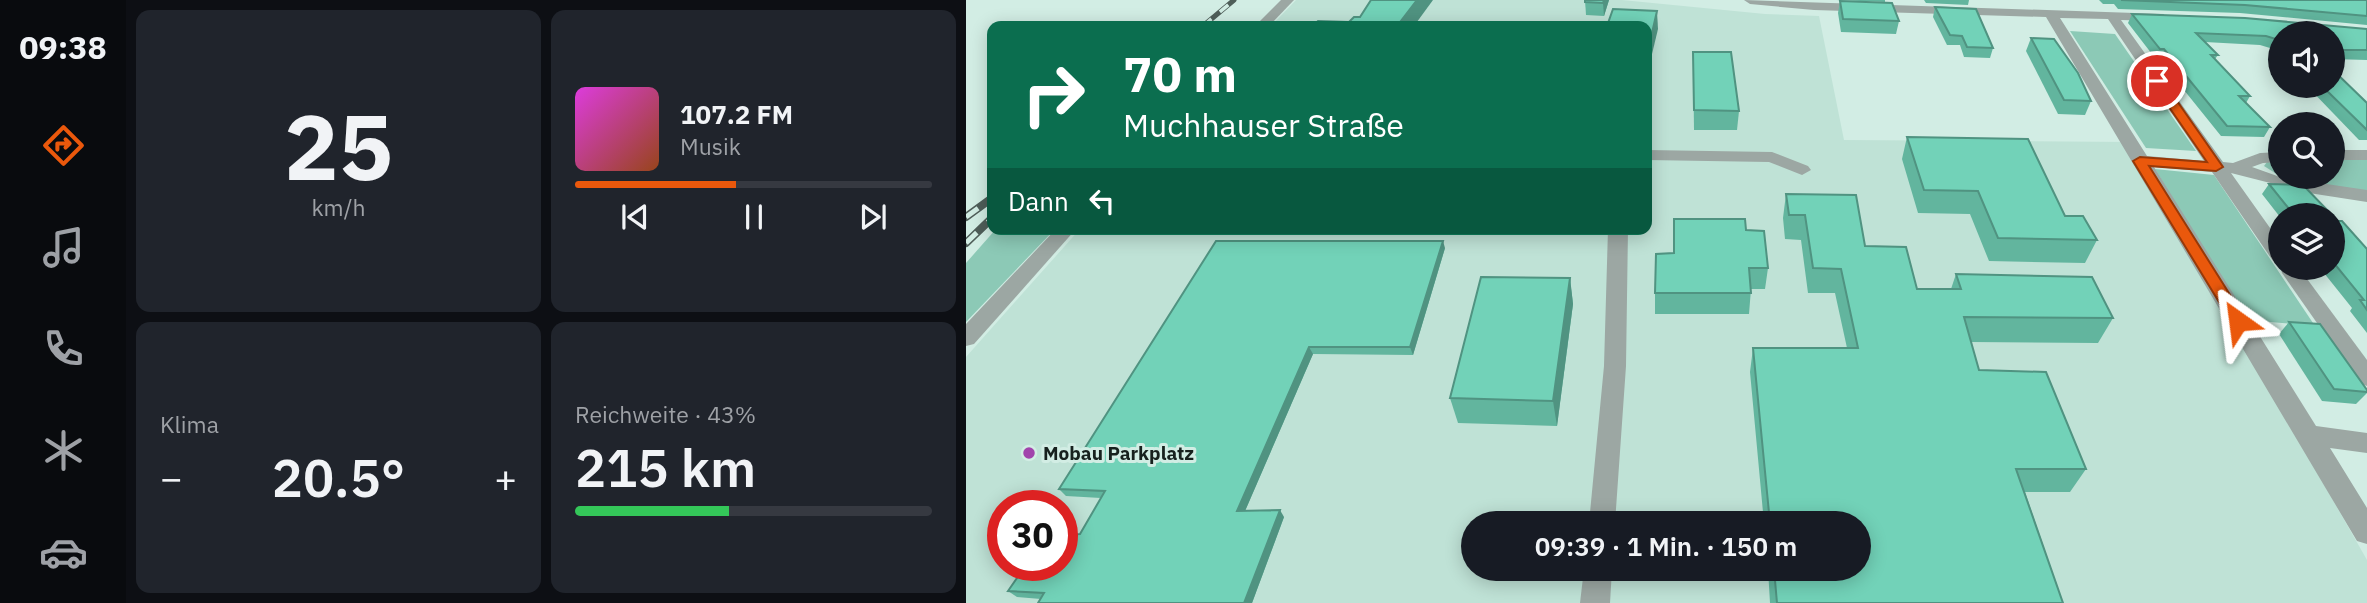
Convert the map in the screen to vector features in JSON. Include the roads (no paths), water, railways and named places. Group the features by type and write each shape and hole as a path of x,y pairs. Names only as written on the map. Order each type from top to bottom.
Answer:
{"street":[{"path":"1267,21 1288,0"},
{"path":"1750,0 1814,6 1905,5 2176,18"},
{"path":"2051,14 2367,532"},
{"path":"2112,16 2268,239"},
{"path":"1652,155 1772,157 1802,170"},
{"path":"2345,155 2367,155"},
{"path":"2235,168 2268,158"},
{"path":"2140,161 2235,168 2309,188 2367,196"},
{"path":"966,338 1061,235"},
{"path":"1603,511 1615,366 1618,235"},
{"path":"2298,280 2367,377"},
{"path":"2309,435 2367,443"},
{"path":"1595,603 1597,581"}],"railway":[{"path":"1209,21 1234,0"},
{"path":"966,217 987,202"},
{"path":"966,243 987,223"}],"place":[{"name":"Mobau Parkplatz","path":"1029,453"}]}
